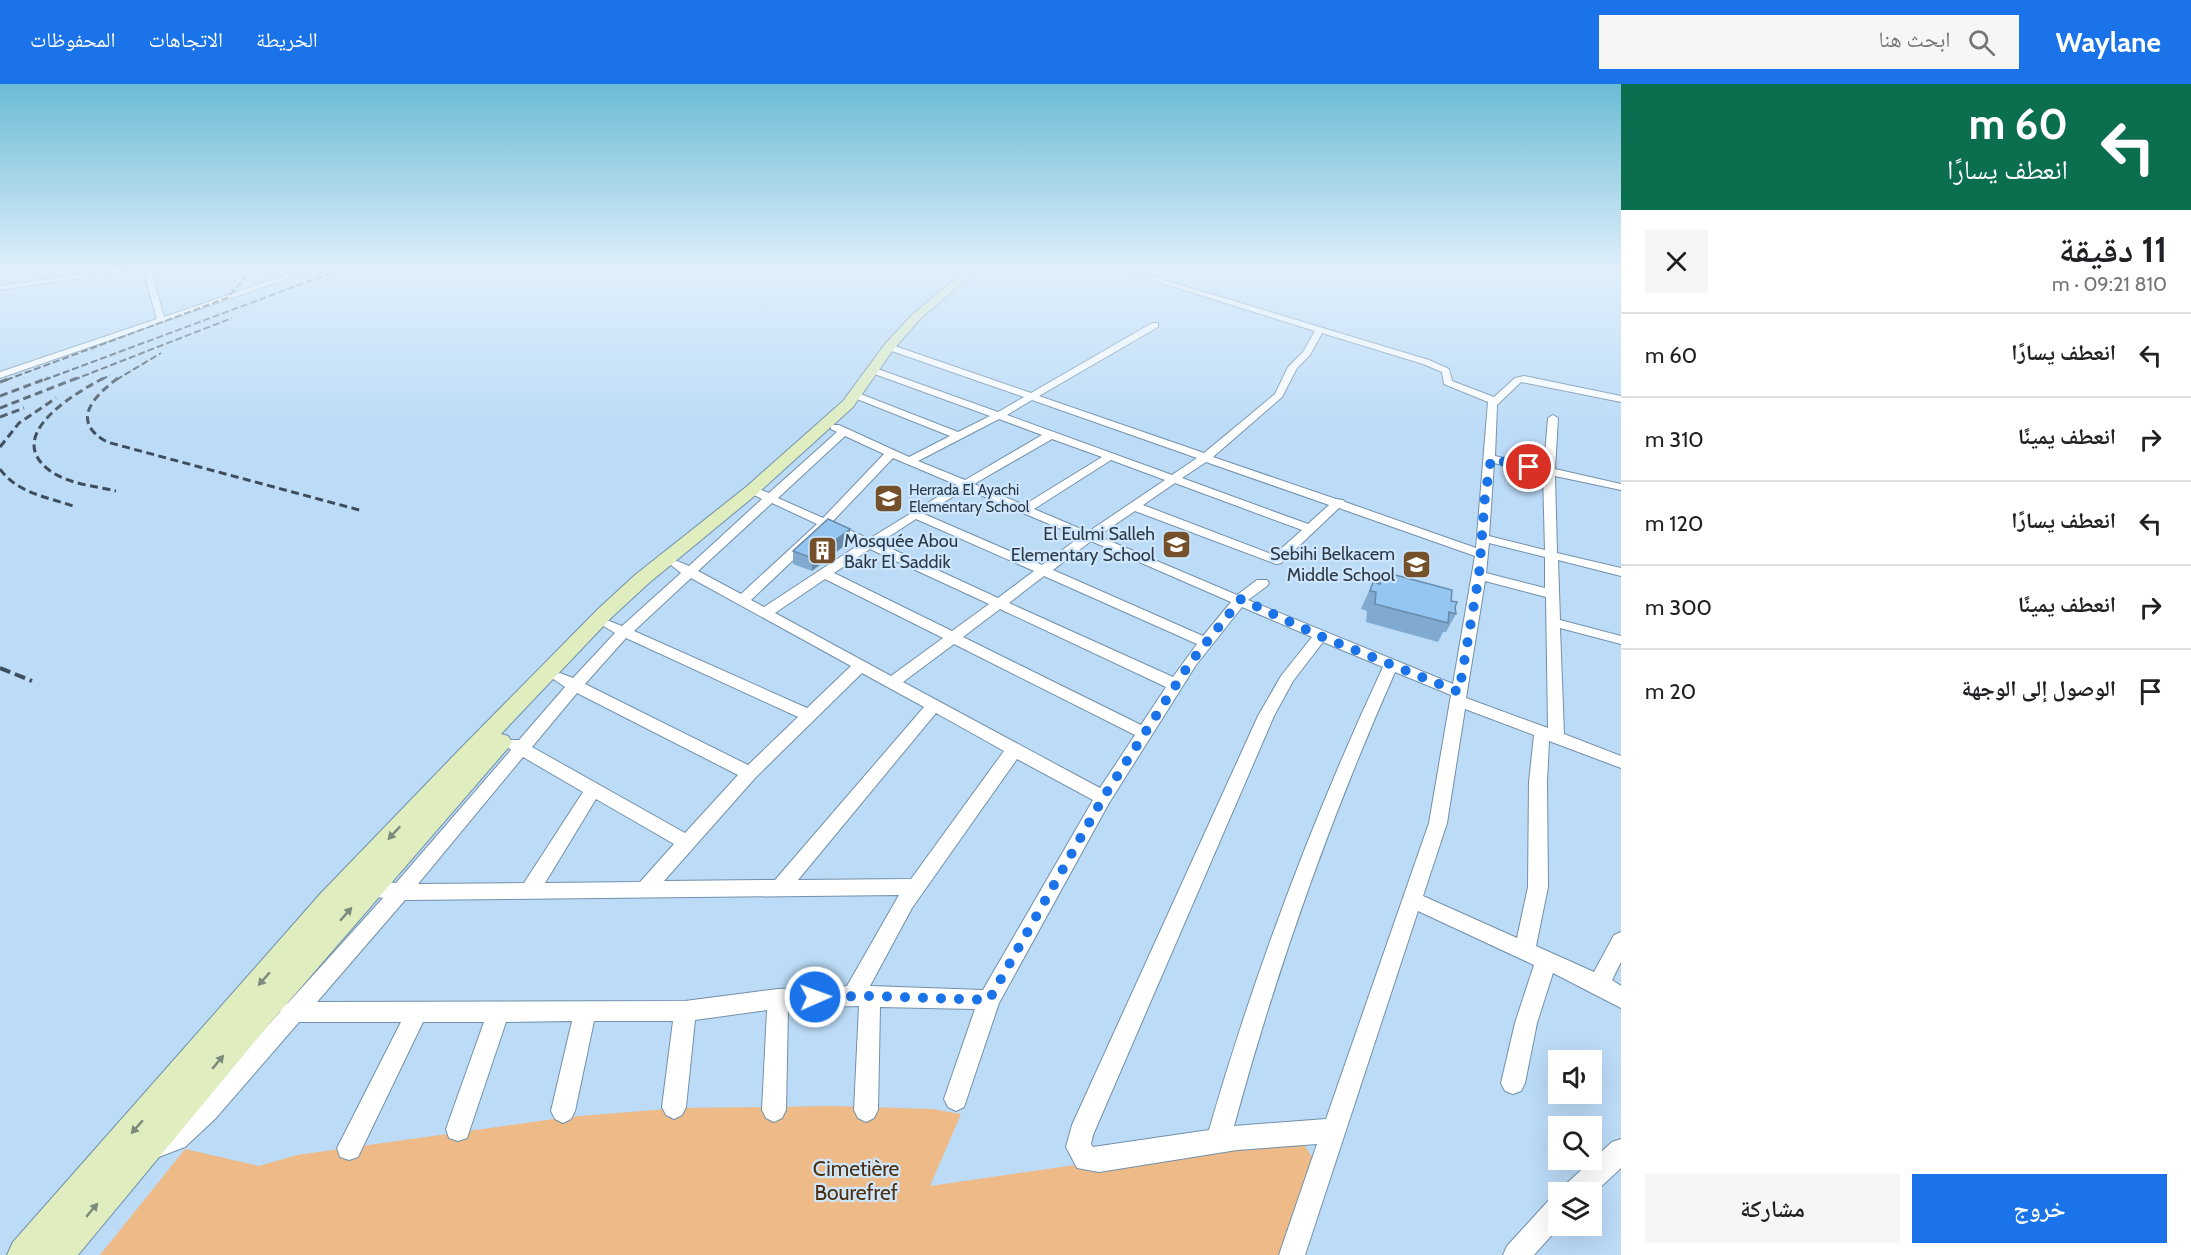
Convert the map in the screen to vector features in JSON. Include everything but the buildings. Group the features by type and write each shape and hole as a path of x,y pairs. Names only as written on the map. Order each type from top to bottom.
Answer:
{"main road":[{"path":"54,1255 260,1012 369,888 511,744 617,628 835,427 911,325"},
{"path":"893,348 918,325"},
{"path":"26,1255 331,901 468,755 612,607 761,494"}],"street":[{"path":"0,375 147,325"},
{"path":"910,460 1000,415 1155,325"},
{"path":"1299,325 1358,340 1436,366 1446,371 1447,382 1494,401"},
{"path":"893,682 1090,536 1207,457 1279,394 1293,367 1307,353 1319,331"},
{"path":"893,348 1339,502 1481,546 1552,556 1621,572"},
{"path":"876,371 1311,529"},
{"path":"1494,401 1524,379 1621,399"},
{"path":"859,396 958,436"},
{"path":"1292,1255 1411,899 1429,857 1448,782 1479,575 1491,459 1494,401"},
{"path":"1525,950 1538,887 1538,782 1549,734 1552,556 1548,471 1553,417"},
{"path":"835,427 1241,599 1459,697 1621,762"},
{"path":"766,612 964,483 1052,434"},
{"path":"743,600 825,523 892,452"},
{"path":"1026,509 1112,455"},
{"path":"1491,459 1621,487"},
{"path":"761,494 1176,685"},
{"path":"1134,506 1273,560 1278,559 1339,502"},
{"path":"915,514 1042,572 1207,642"},
{"path":"682,568 1103,798"},
{"path":"824,573 1146,734"},
{"path":"1479,575 1551,594"},
{"path":"956,1100 989,1000 1103,798 1176,685 1207,642 1241,599 1262,582"},
{"path":"1552,622 1621,640"},
{"path":"617,628 808,715"},
{"path":"1320,636 1286,679 1266,716 1168,931 1081,1134 1078,1147 1086,1159 1099,1160 1218,1141 1304,1131 1333,1131"},
{"path":"645,889 750,773 861,665"},
{"path":"1218,1141 1270,965 1338,786 1391,665"},
{"path":"567,681 750,773"},
{"path":"780,888 934,705"},
{"path":"142,1152 176,1138 191,1127 400,892 511,744 686,842"},
{"path":"866,1110 861,996 916,887 1015,750"},
{"path":"529,891 593,790"},
{"path":"369,888 400,892 916,887"},
{"path":"1411,899 1599,984 1621,998"},
{"path":"1599,984 1621,942"},
{"path":"1513,1083 1526,1023 1546,961"},
{"path":"260,1012 685,1011 778,999 861,996 989,1000"},
{"path":"774,1110 778,999"},
{"path":"674,1107 685,1011"},
{"path":"349,1148 417,1012"},
{"path":"458,1129 498,1012"},
{"path":"563,1111 585,1012"},
{"path":"1587,1182 1621,1151"},
{"path":"1516,1255 1548,1220"}],"green space":[{"name":"Cimetière Bourefref","path":"834,1106 932,1109 961,1114 930,1186 1297,1133 1312,1157 1279,1255 100,1255 185,1149 259,1166 297,1155 568,1117 679,1108"}],"railway":[{"path":"6,380 155,325"},
{"path":"44,380 192,325"},
{"path":"73,380 215,325"},
{"path":"116,380 161,353"},
{"path":"101,380 110,375"},
{"path":"0,382 11,378"},
{"path":"0,396 48,378"},
{"path":"0,408 77,378"},
{"path":"104,378 62,404 48,416 39,429 34,443 37,457 56,475 81,484 116,491"},
{"path":"118,378 94,401 87,417 89,426 107,442 363,511"},
{"path":"0,447 19,423 56,398"},
{"path":"0,417 24,408"},
{"path":"0,469 15,484 24,489 73,506"},
{"path":"0,668 32,681"}],"place":[{"name":"Herrada El Ayachi Elementary School","path":"888,499"},
{"name":"El Eulmi Salleh Elementary School","path":"1176,544"},
{"name":"Mosquée Abou Bakr El Saddik","path":"823,551"},
{"name":"Sebihi Belkacem Middle School","path":"1416,564"}],"route":[{"path":"815,997 870,996 989,1000 1103,798 1190,663 1241,599 1320,636 1459,692 1479,575 1485,496 1491,459 1529,467"}]}
